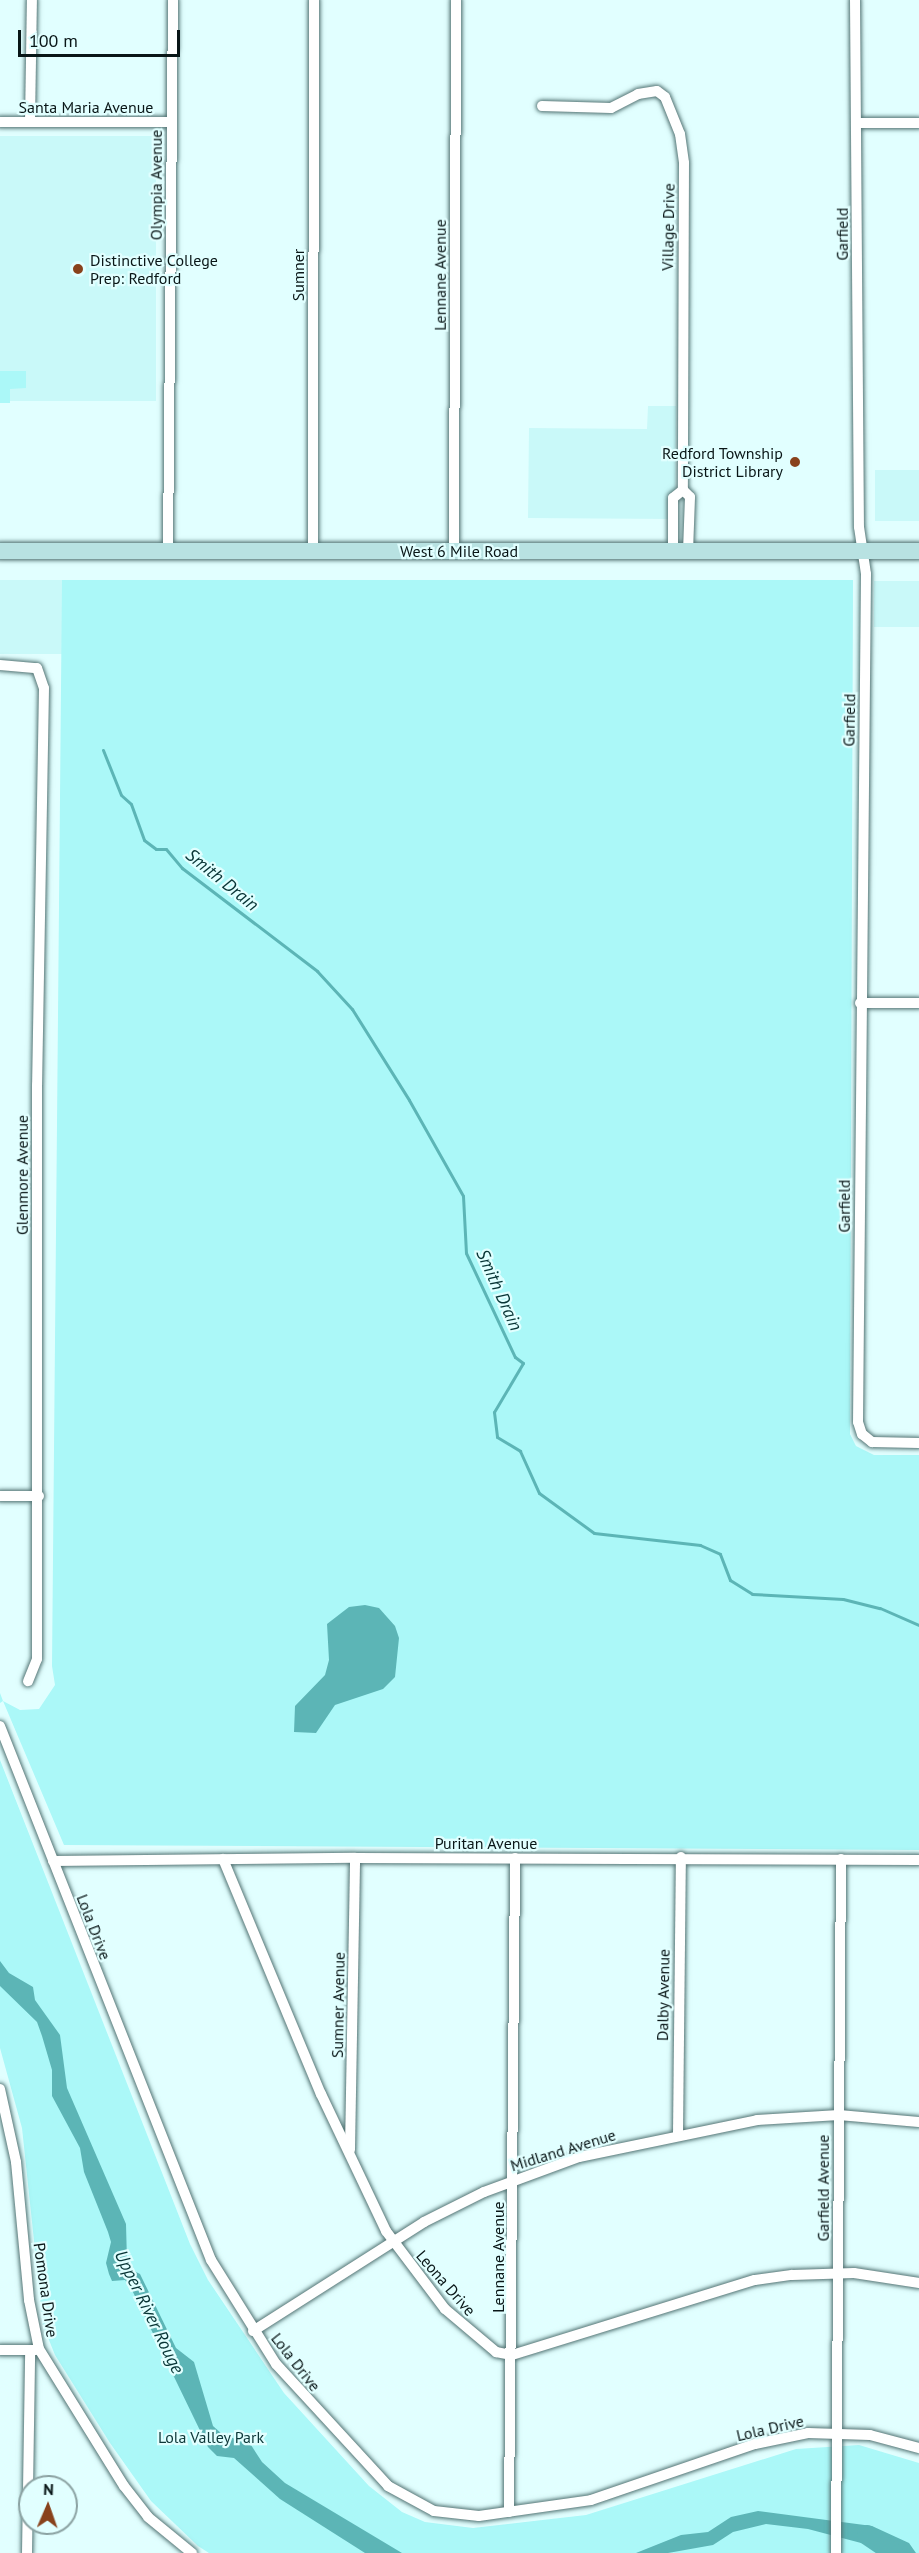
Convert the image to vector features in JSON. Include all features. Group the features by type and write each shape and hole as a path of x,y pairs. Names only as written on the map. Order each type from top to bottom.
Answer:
{"main road":[{"name":"West 6 Mile Road","path":"0,551 919,551"}],"street":[{"path":"30,122 32,0"},
{"name":"Olympia Avenue","path":"168,550 173,0"},
{"name":"Sumner","path":"313,551 314,0"},
{"name":"Lennane Avenue","path":"454,551 456,0"},
{"name":"Garfield","path":"855,0 859,527 863,551 858,1422 865,1438 879,1443 919,1443"},
{"name":"Village Drive","path":"542,106 610,108 638,94 657,91 665,97 680,135 684,163 682,490 673,498 681,551"},
{"name":"Santa Maria Avenue","path":"0,122 172,122"},
{"path":"856,123 919,123"},
{"name":"Village Drive","path":"681,551 690,497 682,490"},
{"name":"Glenmore Avenue","path":"0,665 37,668 44,688 37,1085 39,1496 37,1659 28,1681"},
{"path":"860,1003 919,1003"},
{"path":"0,1496 39,1496"},
{"name":"Lola Drive","path":"0,1726 202,2241 254,2331 305,2398 397,2493 423,2507 450,2515 509,2512 591,2500 756,2444 836,2432 870,2435 919,2448"},
{"name":"Puritan Avenue","path":"53,1861 223,1858 681,1857 919,1860"},
{"name":"Dalby Avenue","path":"678,2134 681,1857"},
{"name":"Leona Drive","path":"223,1858 350,2153 392,2241 445,2309 496,2352 512,2355"},
{"name":"Sumner Avenue","path":"350,2153 356,1858"},
{"name":"Lennane Avenue","path":"509,2512 515,1858"},
{"name":"Garfield Avenue","path":"836,2550 841,1859"},
{"name":"Pomona Drive","path":"0,2089 16,2162 35,2350 124,2486 148,2517 192,2553"},
{"name":"Midland Avenue","path":"254,2331 392,2241 458,2204 513,2180 579,2157 678,2134 757,2120 839,2115 919,2122"},
{"path":"512,2355 716,2289 792,2275 838,2274 919,2283"},
{"path":"0,2350 35,2350 27,2553"}],"shaded area":[{"name":"Distinctive College Prep: Redford","path":"0,136 156,136 156,401 0,401"},
{"path":"648,406 676,406 675,519 528,518 529,428 647,429"},
{"path":"875,470 919,470 919,521 875,521"},
{"path":"0,580 62,580 62,654 0,654"},
{"path":"874,581 919,581 919,627 874,627"}],"green space":[{"path":"0,371 26,371 26,388 10,389 10,403 0,403"},
{"path":"62,580 853,580 850,1434 856,1446 874,1455 919,1455 919,1850 64,1845 3,1701 20,1710 39,1709 55,1685 52,1666"},
{"name":"Lola Valley Park","path":"0,1760 190,2244 208,2280 284,2393 369,2486 402,2512 425,2522 473,2528 586,2515 796,2449 859,2445 919,2463 919,2553 209,2553 198,2546 151,2501 110,2443 55,2355 43,2325 22,2128 0,2048"}],"water":[{"path":"365,1605 379,1608 395,1626 399,1638 395,1677 383,1689 335,1705 316,1733 294,1732 295,1706 325,1675 329,1660 327,1624 349,1607"},
{"path":"0,1961 9,1973 33,1987 35,2000 60,2035 67,2088 126,2224 127,2261 132,2270 140,2274 176,2348 194,2362 213,2426 222,2434 251,2445 262,2462 285,2483 402,2553 365,2553 280,2499 234,2458 217,2456 208,2447 131,2288 125,2280 112,2281 109,2274 106,2263 111,2242 84,2172 80,2148 52,2096 52,2070 42,2036 37,2022 0,1986"},
{"path":"758,2511 872,2526 909,2543 916,2553 899,2553 808,2529 766,2524 733,2532 713,2545 668,2553 636,2553 681,2535 708,2532 731,2517"}],"waterway":[{"name":"Smith Drain","path":"103,750 121,795 131,804 144,840 156,849 166,849 182,868 317,971 352,1009 409,1100 463,1196 466,1253 515,1357 523,1363 494,1412 497,1437 520,1451 539,1493 594,1533 700,1545 720,1554 730,1580 752,1594 843,1599 880,1608 919,1625"},
{"name":"Upper River Rouge","path":"867,2535 894,2553"}],"place":[{"name":"Distinctive College Prep: Redford","path":"78,269"},
{"name":"Redford Township District Library","path":"795,462"}]}
